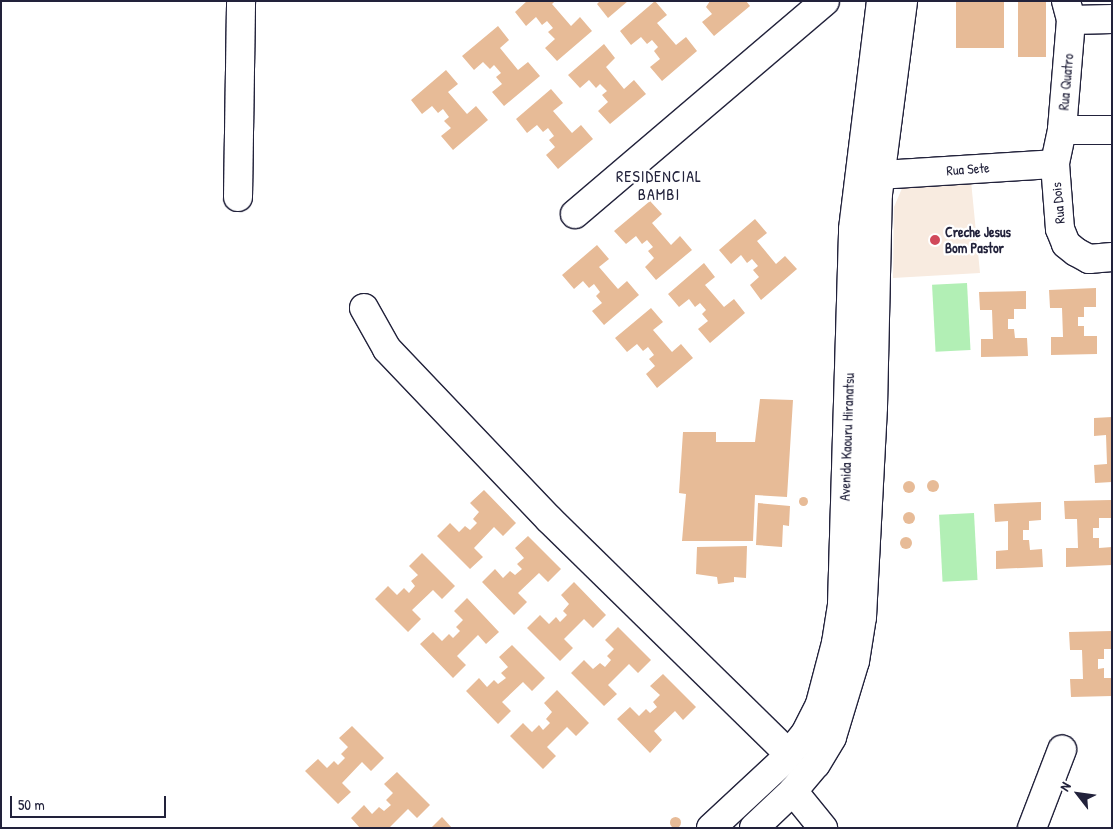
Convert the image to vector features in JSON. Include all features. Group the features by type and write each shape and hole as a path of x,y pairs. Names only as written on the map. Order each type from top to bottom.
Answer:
{"main road":[{"path":"238,197 241,1"},
{"path":"575,214 825,1"},
{"name":"Avenida Kaouru Hiranatsu","path":"711,828 789,754 805,734 820,704 836,643 842,604 853,229 881,1"},
{"name":"Avenida Kaouru Hiranatsu","path":"754,828 793,791 832,737 855,661 862,617 880,175 903,1"},
{"path":"1069,10 1112,19"},
{"name":"Rua Quatro","path":"1055,164 1062,130 1069,10"},
{"path":"1062,130 1112,130"},
{"name":"Rua Sete","path":"880,175 1055,164"},
{"name":"Rua Dois","path":"1055,164 1060,229 1066,244 1100,258"},
{"path":"364,308 387,349 550,520 789,754"},
{"path":"1032,828 1062,750"},
{"path":"793,791 822,828"}],"shaded area":[{"name":"Creche Jesus Bom Pastor","path":"971,181 980,273 893,278 894,207 903,186"}],"green space":[{"path":"967,283 971,350 936,352 932,285"},
{"path":"974,513 978,580 943,582 939,515"}],"building":[{"path":"527,1 555,1 552,4 571,26 580,17 592,31 557,61 545,48 555,39 548,32 553,28 547,21 542,25 536,17 526,26 515,12"},
{"path":"600,1 628,1 608,18 597,4"},
{"path":"655,1 667,15 657,23 676,45 686,37 697,51 662,81 650,67 660,59 654,51 658,47 652,40 647,44 641,37 631,45 620,31"},
{"path":"710,1 746,1 750,6 714,36 702,22 712,14 706,7"},
{"path":"956,1 1004,1 1004,48 956,48"},
{"path":"1018,1 1046,1 1046,57 1018,57"},
{"path":"498,26 509,40 500,48 518,70 528,62 540,76 504,106 492,92 502,84 496,77 501,73 494,65 490,69 483,62 474,70 462,56"},
{"path":"604,44 615,58 606,67 624,89 634,80 646,94 610,124 598,111 608,102 602,95 607,91 600,84 596,88 589,80 580,88 568,75"},
{"path":"446,70 458,84 448,92 467,114 476,106 488,120 453,150 441,136 451,128 444,121 449,117 443,109 438,113 432,106 422,114 411,100"},
{"path":"551,89 563,103 553,111 572,133 581,125 593,139 558,169 546,155 555,147 549,140 554,136 548,128 543,132 537,125 527,133 516,119"},
{"path":"650,201 662,214 652,223 671,245 680,236 692,250 656,280 645,267 654,258 648,251 653,247 647,240 642,244 636,236 626,244 614,231"},
{"path":"755,219 767,233 757,241 776,264 785,256 797,269 761,300 750,285 759,277 753,270 758,266 752,259 747,263 741,255 731,264 719,250"},
{"path":"597,245 609,259 599,267 618,289 627,281 639,295 604,325 592,311 602,303 596,296 600,292 594,284 589,288 583,281 574,289 562,275"},
{"path":"704,263 715,277 705,285 724,307 734,299 745,313 710,343 698,329 708,321 702,314 706,310 700,303 695,307 689,299 679,307 668,294"},
{"path":"1096,288 1096,307 1084,307 1084,317 1078,317 1078,326 1084,326 1084,336 1097,336 1097,354 1051,355 1051,337 1063,337 1062,308 1050,308 1049,290"},
{"path":"1026,291 1026,309 1014,309 1014,319 1008,319 1008,329 1014,329 1015,338 1027,338 1028,356 981,357 981,339 993,339 992,310 980,310 979,292"},
{"path":"651,308 663,322 653,330 672,352 681,344 693,358 657,388 646,374 655,366 649,359 654,355 648,347 643,351 637,344 627,352 615,338"},
{"path":"760,399 793,400 787,497 755,495 753,541 682,541 686,494 679,493 683,432 716,432 716,442 755,442"},
{"path":"1112,417 1112,482 1095,483 1094,465 1107,464 1106,435 1094,436 1094,418"},
{"path":"935,480 938,481 938,491 931,492 928,491 927,484 928,481"},
{"path":"911,481 914,482 914,492 907,493 904,492 903,485 904,482"},
{"path":"484,490 516,523 503,536 494,527 474,548 483,557 470,569 437,536 450,523 459,532 465,526 470,530 477,523 473,519 479,512 470,503"},
{"path":"803,496 808,501 803,506 798,501"},
{"path":"1111,500 1111,518 1099,518 1099,528 1093,528 1093,538 1099,538 1099,548 1112,547 1112,565 1066,567 1066,548 1078,548 1077,519 1065,519 1064,501"},
{"path":"1041,502 1041,520 1029,521 1029,530 1023,530 1023,540 1029,540 1030,550 1042,549 1043,567 996,569 996,551 1008,550 1008,521 995,522 994,504"},
{"path":"758,503 790,506 789,526 783,525 782,547 756,545"},
{"path":"911,512 914,513 914,523 907,524 904,523 903,516 904,513"},
{"path":"528,536 561,569 548,582 539,573 518,593 527,602 514,615 482,582 495,569 503,578 510,571 515,575 522,569 517,564 524,558 515,548"},
{"path":"908,537 911,538 911,548 904,549 901,548 900,541 901,538"},
{"path":"747,546 746,578 734,577 734,582 718,584 717,577 696,574 697,547"},
{"path":"422,553 455,586 442,599 433,590 412,610 421,619 408,632 375,599 388,586 397,595 404,588 409,593 415,586 411,581 418,575 409,566"},
{"path":"574,582 606,615 593,628 584,619 564,639 573,648 560,661 527,628 540,615 549,624 556,617 560,622 567,615 563,611 569,604 561,595"},
{"path":"467,598 499,632 486,644 478,635 457,656 466,665 453,678 420,644 433,632 442,641 449,634 453,638 460,631 456,627 463,620 454,611"},
{"path":"618,627 651,660 638,673 629,664 608,685 617,694 604,706 571,673 584,660 593,669 600,663 605,667 611,660 607,656 614,649 605,640"},
{"path":"1112,631 1112,649 1104,649 1104,659 1098,659 1098,669 1104,668 1104,678 1112,678 1112,696 1071,697 1070,679 1083,679 1082,650 1070,650 1069,632"},
{"path":"512,645 545,678 532,691 523,682 502,702 511,711 498,724 466,691 479,678 487,687 494,680 498,684 506,678 501,673 508,667 499,657"},
{"path":"663,674 696,707 683,720 675,711 654,731 662,740 650,753 617,719 630,707 639,716 646,709 650,713 657,707 653,702 660,695 650,686"},
{"path":"557,690 589,723 576,736 567,727 547,747 556,756 543,769 510,736 523,723 532,732 539,725 543,730 550,723 546,719 552,712 544,703"},
{"path":"352,726 384,758 371,771 362,762 342,783 351,792 338,804 305,771 318,759 327,768 334,761 338,765 345,758 341,754 348,747 339,738"},
{"path":"397,772 430,805 417,818 408,809 389,828 360,828 351,818 364,805 372,814 379,807 384,811 391,805 386,800 393,793 384,784"},
{"path":"442,817 452,828 431,828"},
{"path":"673,817 677,817 680,822 679,826 673,827 670,824 670,820"}],"place":[{"name":"Creche Jesus Bom Pastor","path":"935,240"}],"district":[{"name":"RESIDENCIAL BAMBI","path":"659,185"}]}
